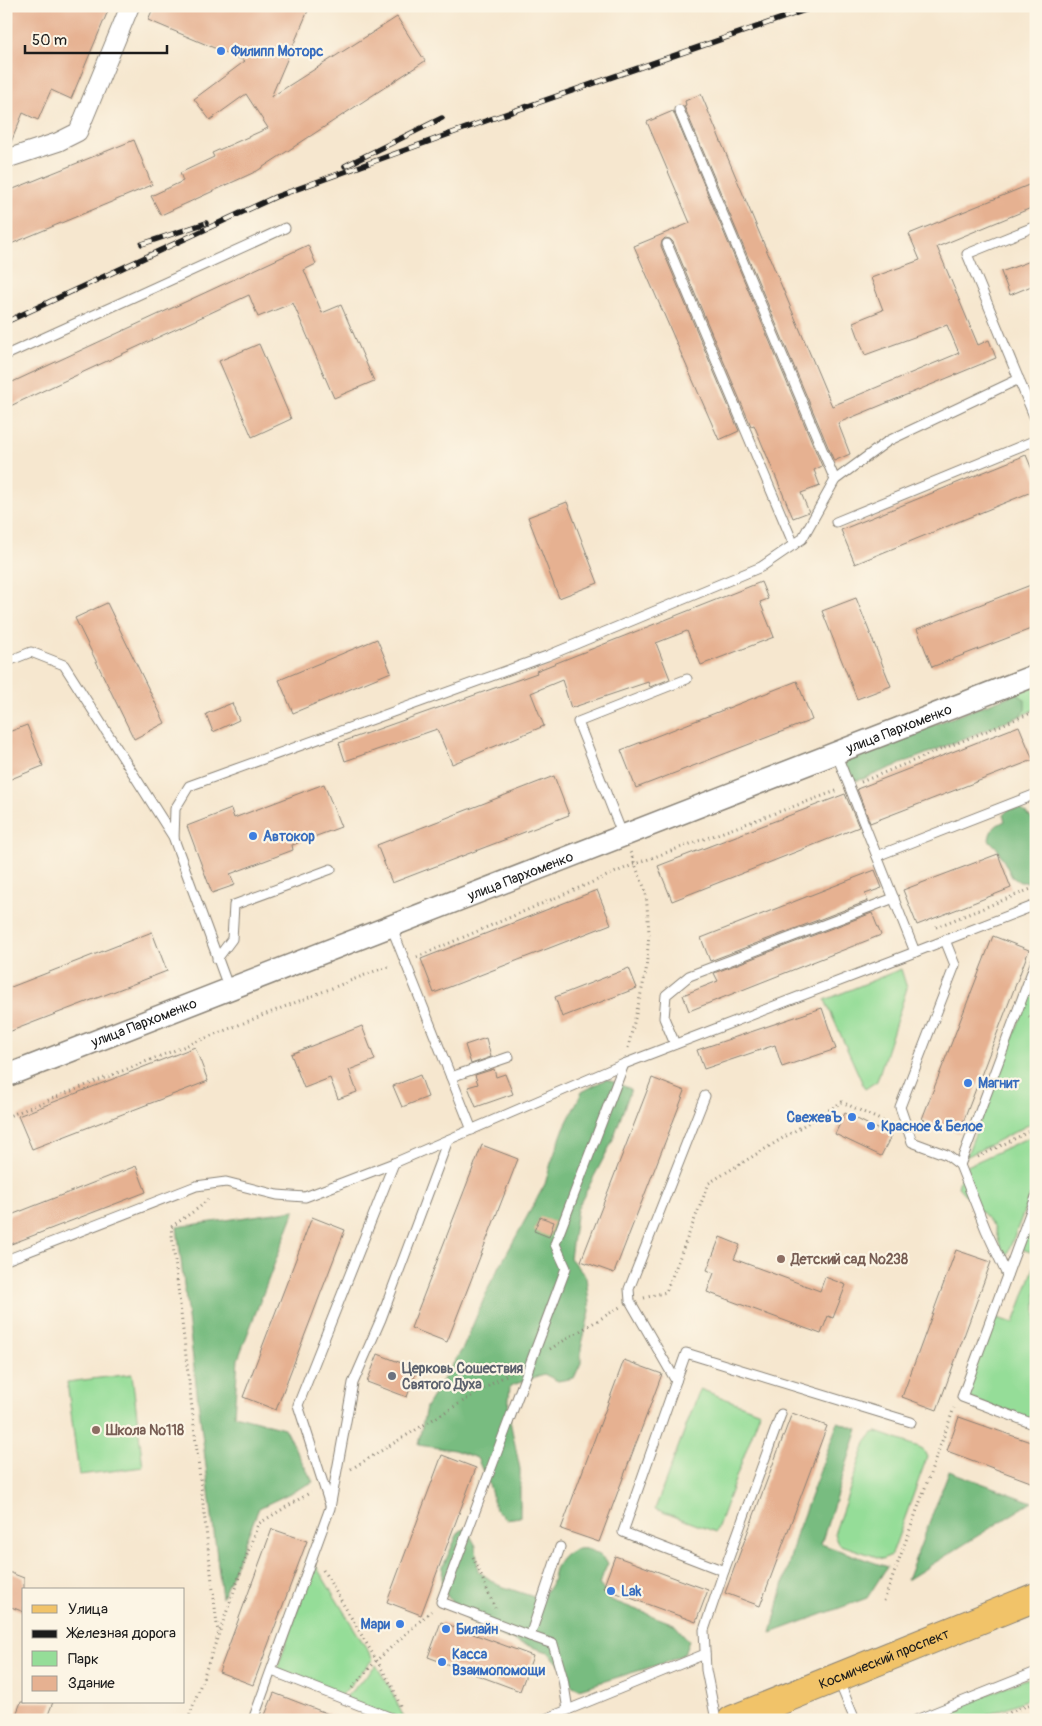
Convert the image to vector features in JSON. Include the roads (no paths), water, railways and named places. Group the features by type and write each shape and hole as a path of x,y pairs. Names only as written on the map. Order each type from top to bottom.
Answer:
{"main road":[{"name":"Космический проспект","path":"732,1720 1036,1597"}],"street":[{"path":"6,159 58,142 78,132 130,6"},
{"name":"улица Пархоменко","path":"6,1076 1036,675"}],"lane":[{"path":"679,110 835,480"},
{"path":"1036,226 967,254 1036,421"},
{"path":"6,355 285,228"},
{"path":"667,244 794,545"},
{"path":"174,838 175,810 189,786 547,656 760,567 802,539 835,480 888,441 1018,379"},
{"path":"836,522 1036,440"},
{"path":"6,662 31,652 64,665 174,838 229,990"},
{"path":"623,836 578,722 687,679"},
{"path":"836,753 915,952"},
{"path":"877,856 1034,795"},
{"path":"218,959 232,939 234,905 331,869"},
{"path":"675,1044 664,1018 666,995 689,976 894,898"},
{"path":"6,1260 196,1186 222,1183 277,1195 305,1197 394,1163 624,1064 1036,905"},
{"path":"391,926 472,1130"},
{"path":"945,940 955,965 900,1108 912,1142 947,1155 960,1165 1006,1275"},
{"path":"960,1165 1036,961"},
{"path":"451,1077 509,1057"},
{"path":"568,1710 563,1679 552,1644 441,1602 566,1268 554,1244 624,1064"},
{"path":"676,1380 630,1301 629,1289 704,1096"},
{"path":"253,1720 330,1508 353,1383 381,1319 448,1140"},
{"path":"330,1508 298,1405 394,1163"},
{"path":"1036,1197 962,1397 1036,1425"},
{"path":"724,1570 623,1532 686,1353 911,1422"},
{"path":"716,1720 706,1670 704,1630 781,1414"},
{"path":"530,1636 560,1547"},
{"path":"543,1720 705,1654"},
{"path":"272,1671 342,1699 400,1716"},
{"path":"916,1720 1036,1672"},
{"path":"838,1677 855,1720"}],"railway":[{"path":"6,322 275,197 491,119 817,6"},
{"path":"345,166 442,118"},
{"path":"142,244 206,223"}],"place":[{"name":"Филипп Моторс","path":"221,51"},
{"name":"Автокор","path":"253,836"},
{"name":"Магнит","path":"968,1083"},
{"name":"СвежевЪ","path":"852,1117"},
{"name":"Красное & Белое","path":"871,1126"},
{"name":"Детский сад №238","path":"781,1259"},
{"name":"Церковь Сошествия Святого Духа","path":"392,1376"},
{"name":"Школа №118","path":"96,1430"},
{"name":"Lak","path":"611,1591"},
{"name":"Мари","path":"400,1624"},
{"name":"Билайн","path":"446,1629"},
{"name":"Касса Взаимопомощи","path":"442,1662"}]}
